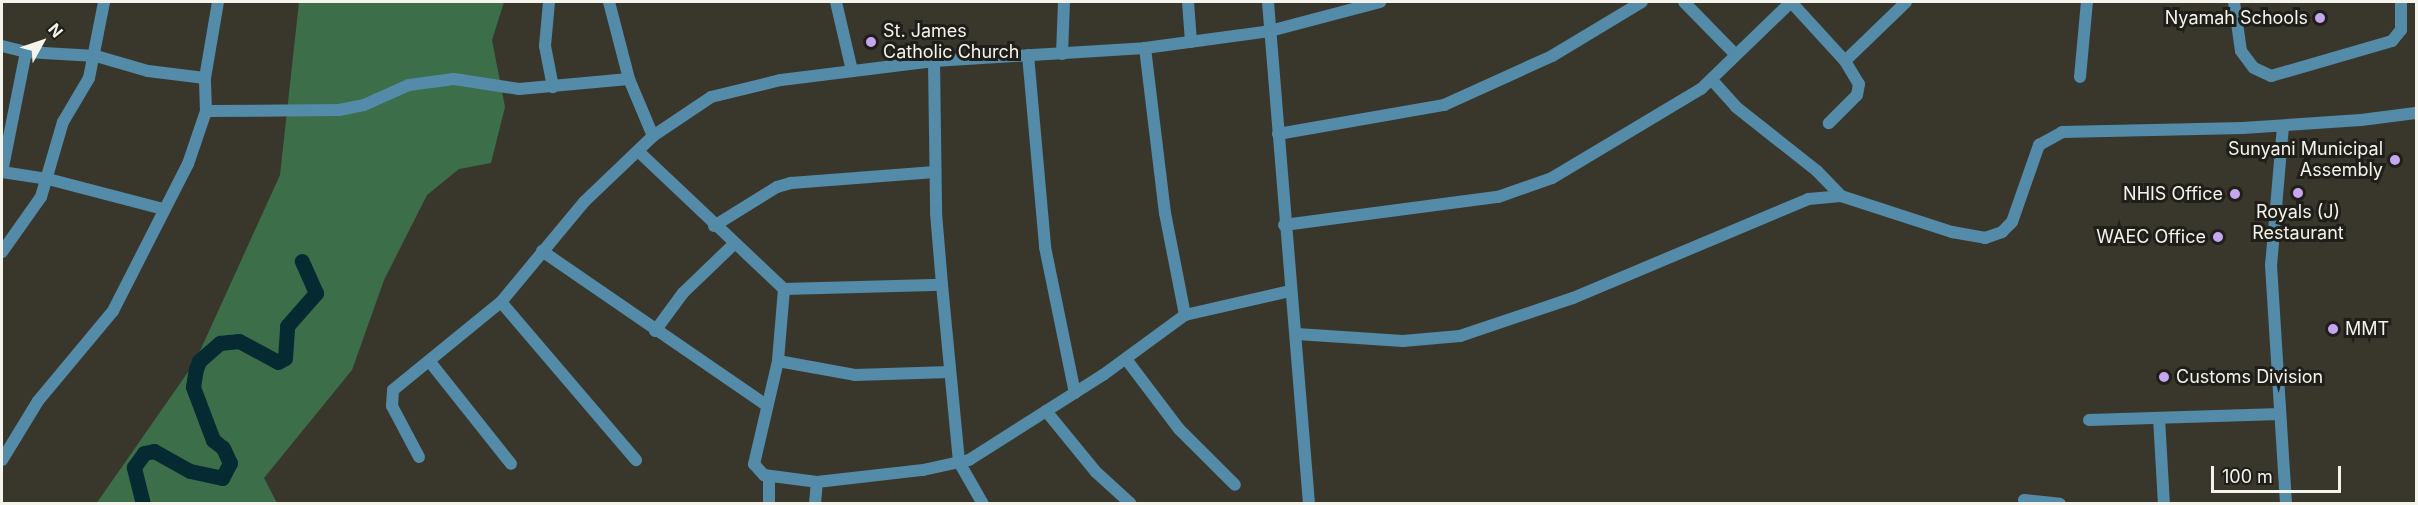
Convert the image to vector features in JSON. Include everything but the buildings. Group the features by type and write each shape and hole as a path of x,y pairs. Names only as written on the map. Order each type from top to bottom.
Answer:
{"street":[{"path":"2,252 28,218 48,178 63,123 89,78 96,56 104,2"},
{"path":"2,460 38,401 112,311 188,164 206,111 205,78 218,2"},
{"path":"549,2 545,46 553,87"},
{"path":"609,2 629,79 653,136"},
{"path":"836,2 852,71"},
{"path":"1062,54 1064,2"},
{"path":"1188,2 1191,42"},
{"path":"1268,2 1284,225 1290,291 1297,334 1309,504"},
{"path":"419,457 396,416 391,396 393,390 501,302 584,201 653,136 711,97 741,87 933,61 1145,48 1270,31 1380,2"},
{"path":"1278,134 1444,105 1552,56 1642,2"},
{"path":"1684,2 1735,54"},
{"path":"1284,225 1498,198 1531,187 1594,155 1712,80 1735,54 1791,2 1845,61 1859,88 1829,123"},
{"path":"1884,2 1895,11"},
{"path":"1845,61 1906,2"},
{"path":"2080,77 2088,2"},
{"path":"2234,2 2241,51 2254,69 2271,76 2392,41 2402,30 2401,2"},
{"path":"2,46 26,52 96,56 148,71 205,78"},
{"path":"1145,48 1165,213 1185,315"},
{"path":"26,52 2,172 48,178 163,209"},
{"path":"1028,55 1045,247 1075,393"},
{"path":"933,61 935,172 942,285 958,462 983,504"},
{"path":"206,111 339,110 364,105 408,85 454,79 519,89 629,79"},
{"path":"1712,80 1736,107 1817,171 1841,196"},
{"path":"1297,334 1403,341 1461,336 1573,298 1808,199 1841,196 1952,232 1985,238 2002,232 2012,222 2030,165 2039,145 2048,137 2086,130 2283,126 2416,112"},
{"path":"2283,126 2271,265 2286,504"},
{"path":"638,151 714,226 784,289 942,285"},
{"path":"714,226 777,187 791,183 935,172"},
{"path":"655,331 683,293 734,244"},
{"path":"542,251 655,331 766,405"},
{"path":"784,289 777,361 753,459 758,471 769,476 817,482 911,472 974,458 1126,359 1185,315 1290,291"},
{"path":"501,302 636,460"},
{"path":"1126,359 1179,429 1235,485"},
{"path":"777,361 855,375 950,372"},
{"path":"430,362 511,464"},
{"path":"1046,411 1096,472 1131,504"},
{"path":"2089,420 2280,414"},
{"path":"2159,418 2164,504"},
{"path":"768,504 769,476"},
{"path":"814,504 817,482"},
{"path":"2024,500 2060,504"}],"green space":[{"path":"299,2 504,2 492,40 505,107 491,163 459,169 427,195 384,280 352,370 264,478 277,503 96,504 195,362 280,175"}],"waterway":[{"path":"143,504 134,467 144,453 154,451 190,471 222,478 230,463 223,448 213,440 193,387 196,369 199,361 220,343 239,341 278,362 285,358 287,326 316,293 302,261"}],"place":[{"name":"Nyamah Schools","path":"2320,18"},
{"name":"St. James Catholic Church","path":"871,42"},
{"name":"Sunyani Municipal Assembly","path":"2395,160"},
{"name":"Royals (J) Restaurant","path":"2298,193"},
{"name":"NHIS Office","path":"2235,194"},
{"name":"WAEC Office","path":"2218,237"},
{"name":"MMT","path":"2333,329"},
{"name":"Customs Division","path":"2164,377"}]}
